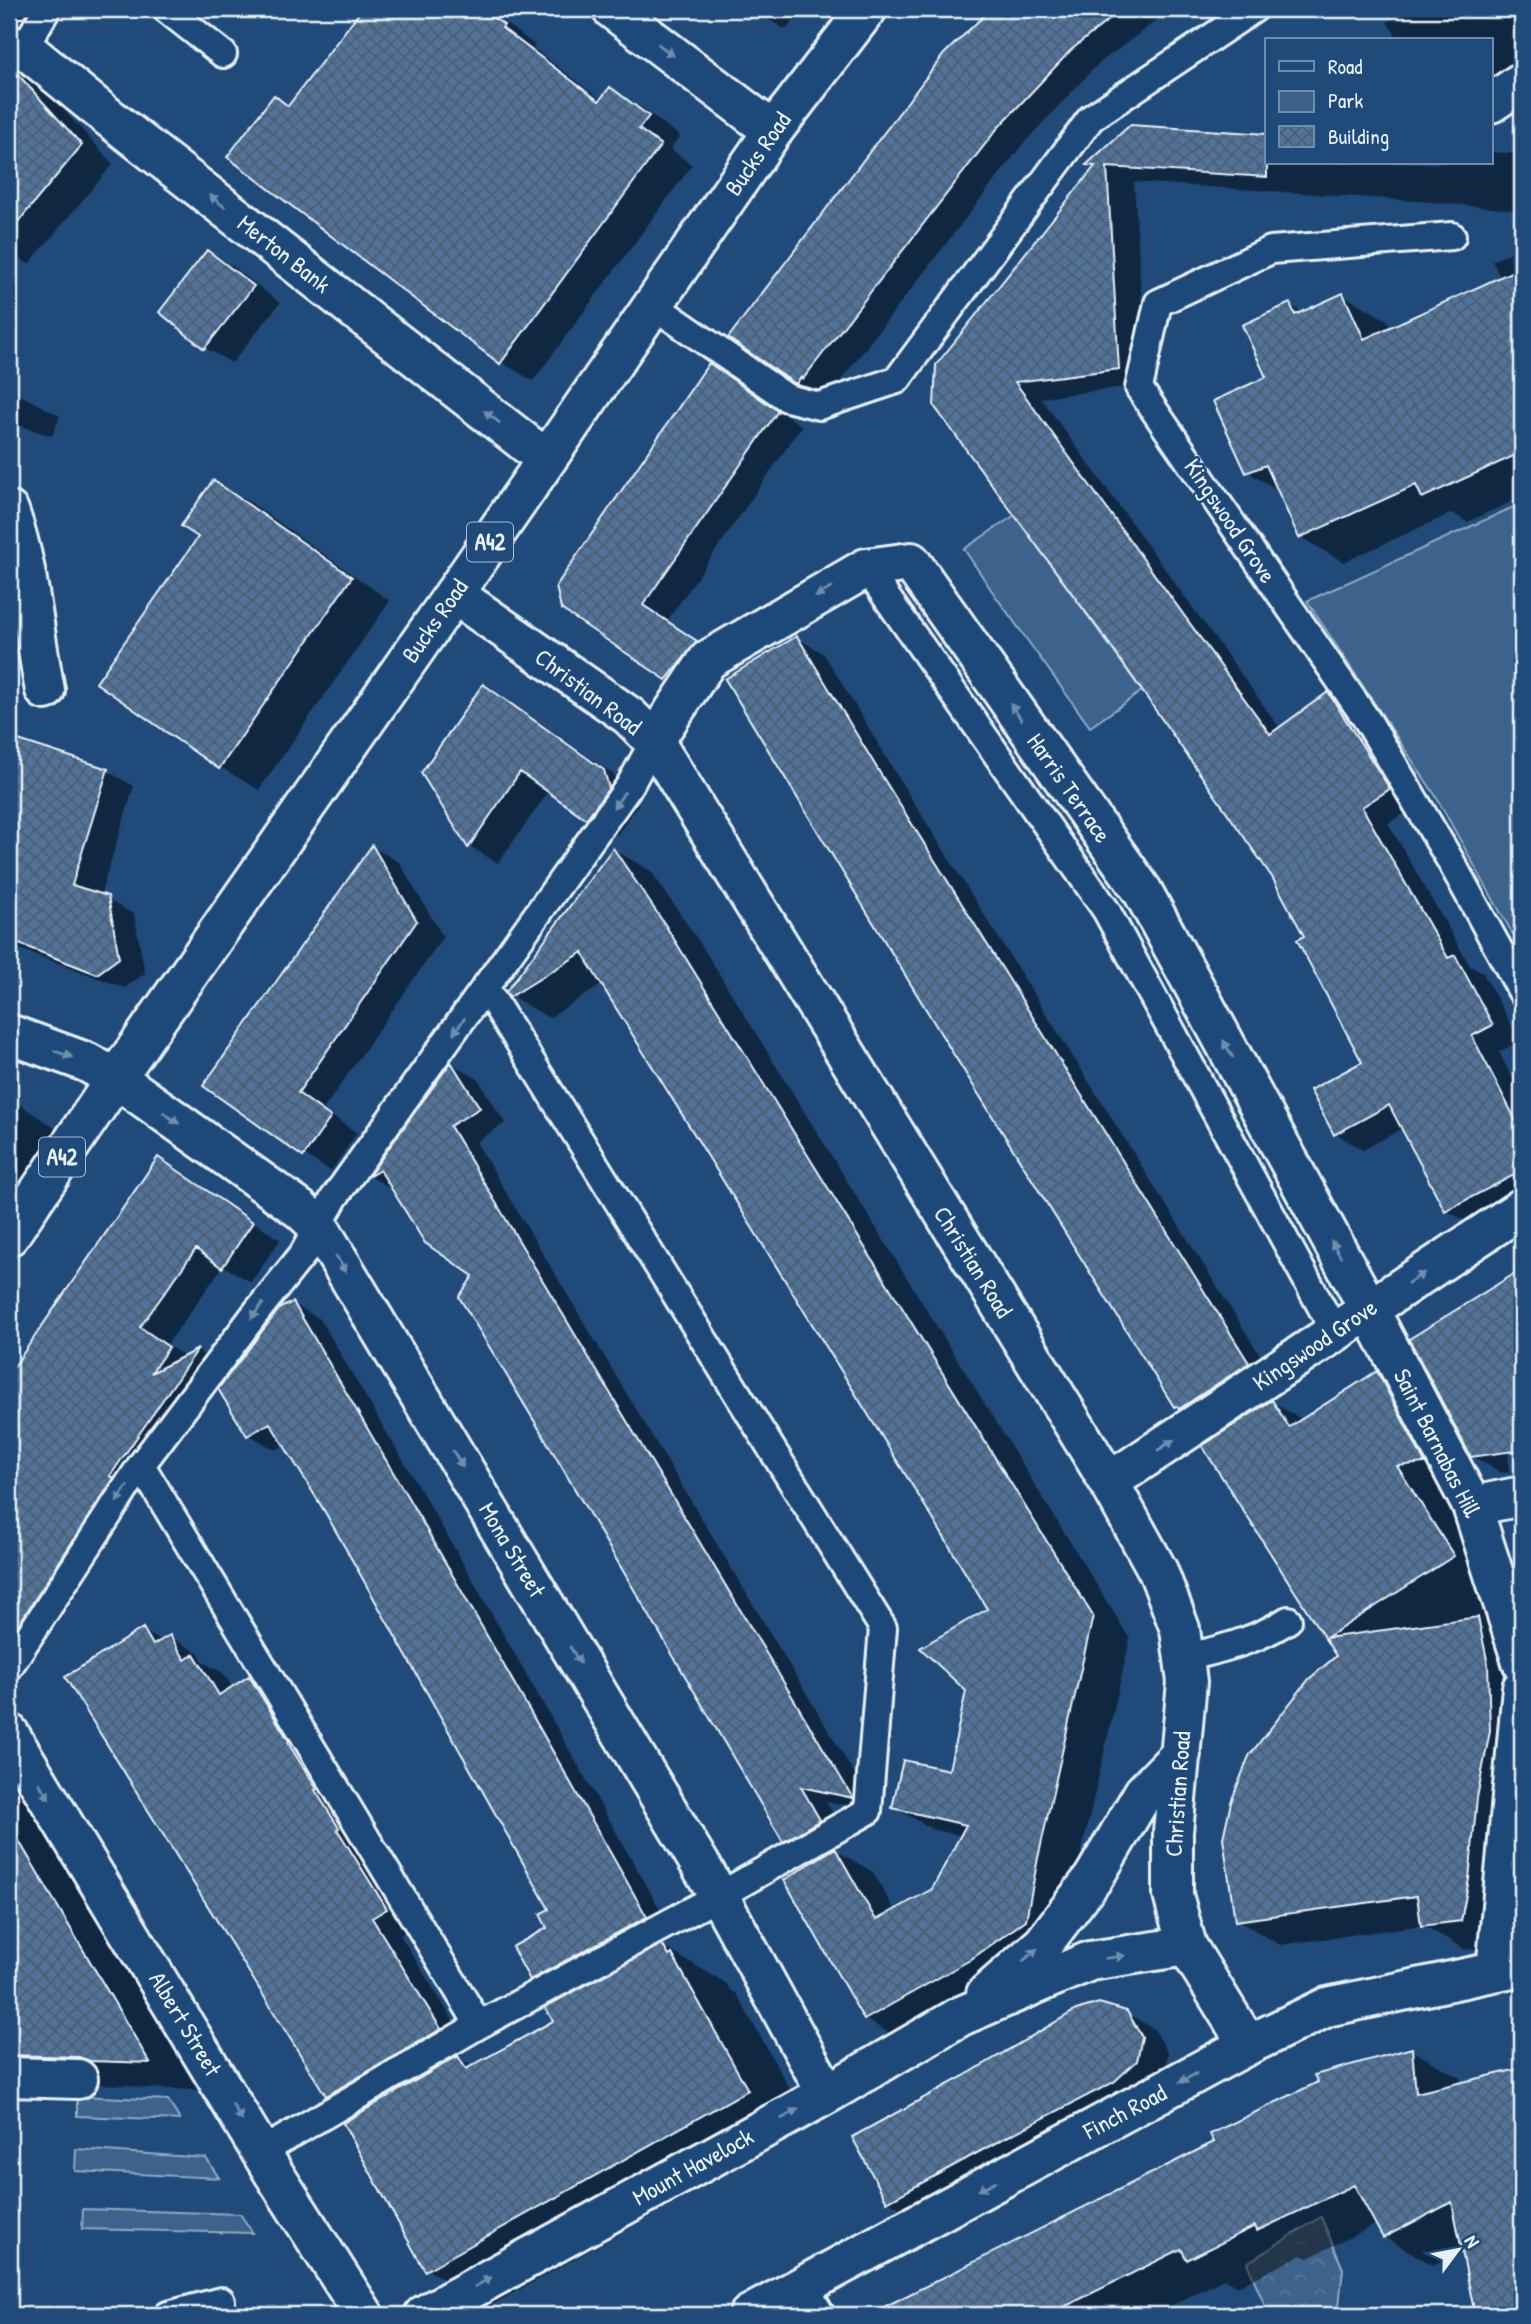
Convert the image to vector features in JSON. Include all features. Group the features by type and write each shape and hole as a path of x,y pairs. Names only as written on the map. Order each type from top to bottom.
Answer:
{"street":[{"path":"612,9 773,131"},
{"name":"Bucks Road","path":"9,1236 773,131 867,9"},
{"name":"Merton Bank","path":"16,47 546,458"},
{"path":"1492,102 1522,82"},
{"path":"9,511 28,579 33,630 45,691"},
{"name":"Harris Terrace","path":"654,741 708,660 866,568 911,562 1143,892 1369,1309"},
{"name":"Christian Road","path":"454,594 629,716 654,741 1109,1482 1158,1571 1180,1629 1187,1682 1173,1832 1173,1895 1187,1946 1248,2045"},
{"name":"Mona Street","path":"9,1034 86,1062 116,1078 301,1210 318,1227 719,1896 827,2094"},
{"name":"Kingswood Grove","path":"1109,1482 1522,1208"},
{"name":"Saint Barnabas Hill","path":"1369,1309 1472,1506 1522,1662"},
{"path":"1472,1506 1522,1496"},
{"path":"1509,1969 1522,1688"},
{"name":"Albert Street","path":"9,1733 261,2152 364,2315"},
{"name":"Mount Havelock","path":"961,2016 1043,1944 1094,1877 1144,1792 1181,1754"},
{"name":"Mount Havelock","path":"424,2315 827,2094 961,2016 1090,1961 1187,1946"},
{"name":"Finch Road","path":"749,2315 812,2300 1248,2045 1327,2007 1509,1969"},
{"path":"9,2077 78,2079"}],"lane":[{"path":"16,47 47,9"},
{"path":"166,9 223,54"},
{"path":"653,305 787,398 819,406 897,380 1091,118 1254,9"},
{"name":"Kingswood Grove","path":"1452,236 1271,250 1158,303 1139,388 1369,723 1450,860 1522,992"},
{"path":"866,568 1106,910 1335,1332"},
{"path":"9,1667 141,1465 254,1314 303,1254 334,1198 630,785 654,741"},
{"path":"261,2152 479,2025 719,1896 868,1811 883,1628 486,989"},
{"path":"141,1465 479,2025"},
{"path":"1184,1658 1230,1647 1266,1634 1288,1620"},
{"path":"168,2315 221,2301"}],"green space":[{"path":"1522,503 1522,951 1435,795 1307,601"},
{"path":"1015,515 1142,691 1090,727 964,549"},
{"path":"77,2096 168,2100 180,2120 77,2116"},
{"path":"76,2149 206,2158 219,2178 75,2171"},
{"path":"83,2209 240,2214 253,2233 82,2229"},
{"path":"1321,2217 1343,2269 1338,2315 1269,2315 1247,2263"}],"building":[{"path":"362,9 481,9 599,101 610,87 649,116 639,129 661,145 500,364 227,157 274,95 288,106"},
{"path":"991,9 1122,9 1071,50 997,129 803,379 801,377 794,383 728,338 944,54"},
{"path":"9,68 13,69 82,145 9,233"},
{"path":"1130,125 1265,134 1267,177 1107,167 1119,369 1015,382 1270,734 1328,692 1390,789 1362,807 1448,958 1455,955 1493,1025 1472,1036 1522,1132 1522,1171 1445,1211 1389,1105 1334,1135 1310,1090 1362,1062 1297,940 1304,936 1272,877 1110,645 934,406 936,365 1095,166 1086,165"},
{"path":"207,250 254,286 204,349 159,312"},
{"path":"1522,267 1522,452 1422,498 1416,485 1299,538 1266,465 1246,473 1213,401 1266,377 1242,325 1290,303 1295,315 1343,293 1364,339"},
{"path":"709,363 778,411 643,605 697,641 666,680 561,609 556,586"},
{"path":"213,480 352,577 219,769 96,683 198,537 181,526"},
{"path":"797,636 1249,1363 1179,1409 1174,1407 941,1034 725,679"},
{"path":"483,684 604,770 609,788 586,819 520,772 468,848 421,773"},
{"path":"9,737 108,769 72,885 108,896 119,958 97,974 9,940"},
{"path":"372,845 417,921 298,1093 331,1117 303,1157 203,1086"},
{"path":"613,848 664,923 1093,1616 1026,1920 970,1960 864,2020 784,1880 835,1848 876,1920 932,1889 966,1825 892,1808 903,1760 949,1770 966,1691 920,1648 987,1609 583,952 510,997 506,992"},
{"path":"451,1062 480,1108 450,1126 853,1798 801,1787 820,1820 783,1842 459,1297 473,1276 425,1243 380,1170 368,1177"},
{"path":"158,1157 253,1222 222,1268 196,1249 140,1327 169,1347 151,1373 198,1349 110,1476 114,1478 9,1639 9,1374"},
{"path":"1522,1269 1522,1450 1471,1457 1409,1339"},
{"path":"293,1302 420,1518 647,1917 530,1980 512,1947 547,1928 540,1914 549,1909 325,1512 270,1423 247,1436 218,1389 280,1308"},
{"path":"1377,1371 1425,1463 1397,1466 1454,1556 1326,1638 1478,1617 1488,1664 1490,1731 1477,1798 1469,1879 1461,1921 1421,1926 1417,1896 1235,1921 1223,1838 1231,1802 1249,1756 1309,1679 1336,1656 1202,1446 1272,1400 1289,1427"},
{"path":"143,1628 153,1645 170,1635 185,1660 194,1654 219,1695 249,1676 317,1789 315,1790 339,1828 337,1829 387,1909 372,1918 441,2029 326,2096 65,1677"},
{"path":"9,1824 150,2063 9,2055"},
{"path":"662,1944 669,1956 672,1954 748,2090 425,2271 343,2123 458,2056 466,2069 553,2021 545,2007"},
{"path":"1099,2003 1127,2011 1142,2037 1137,2061 1114,2082 887,2202 852,2137 964,2076 1076,2010"},
{"path":"1412,2048 1416,2093 1522,2068 1522,2315 1475,2315 1452,2202 1383,2238 1354,2185 1257,2231 1255,2226 1187,2260 1181,2249 1048,2315 868,2315 1214,2142 1210,2134 1318,2082 1314,2075"}]}
